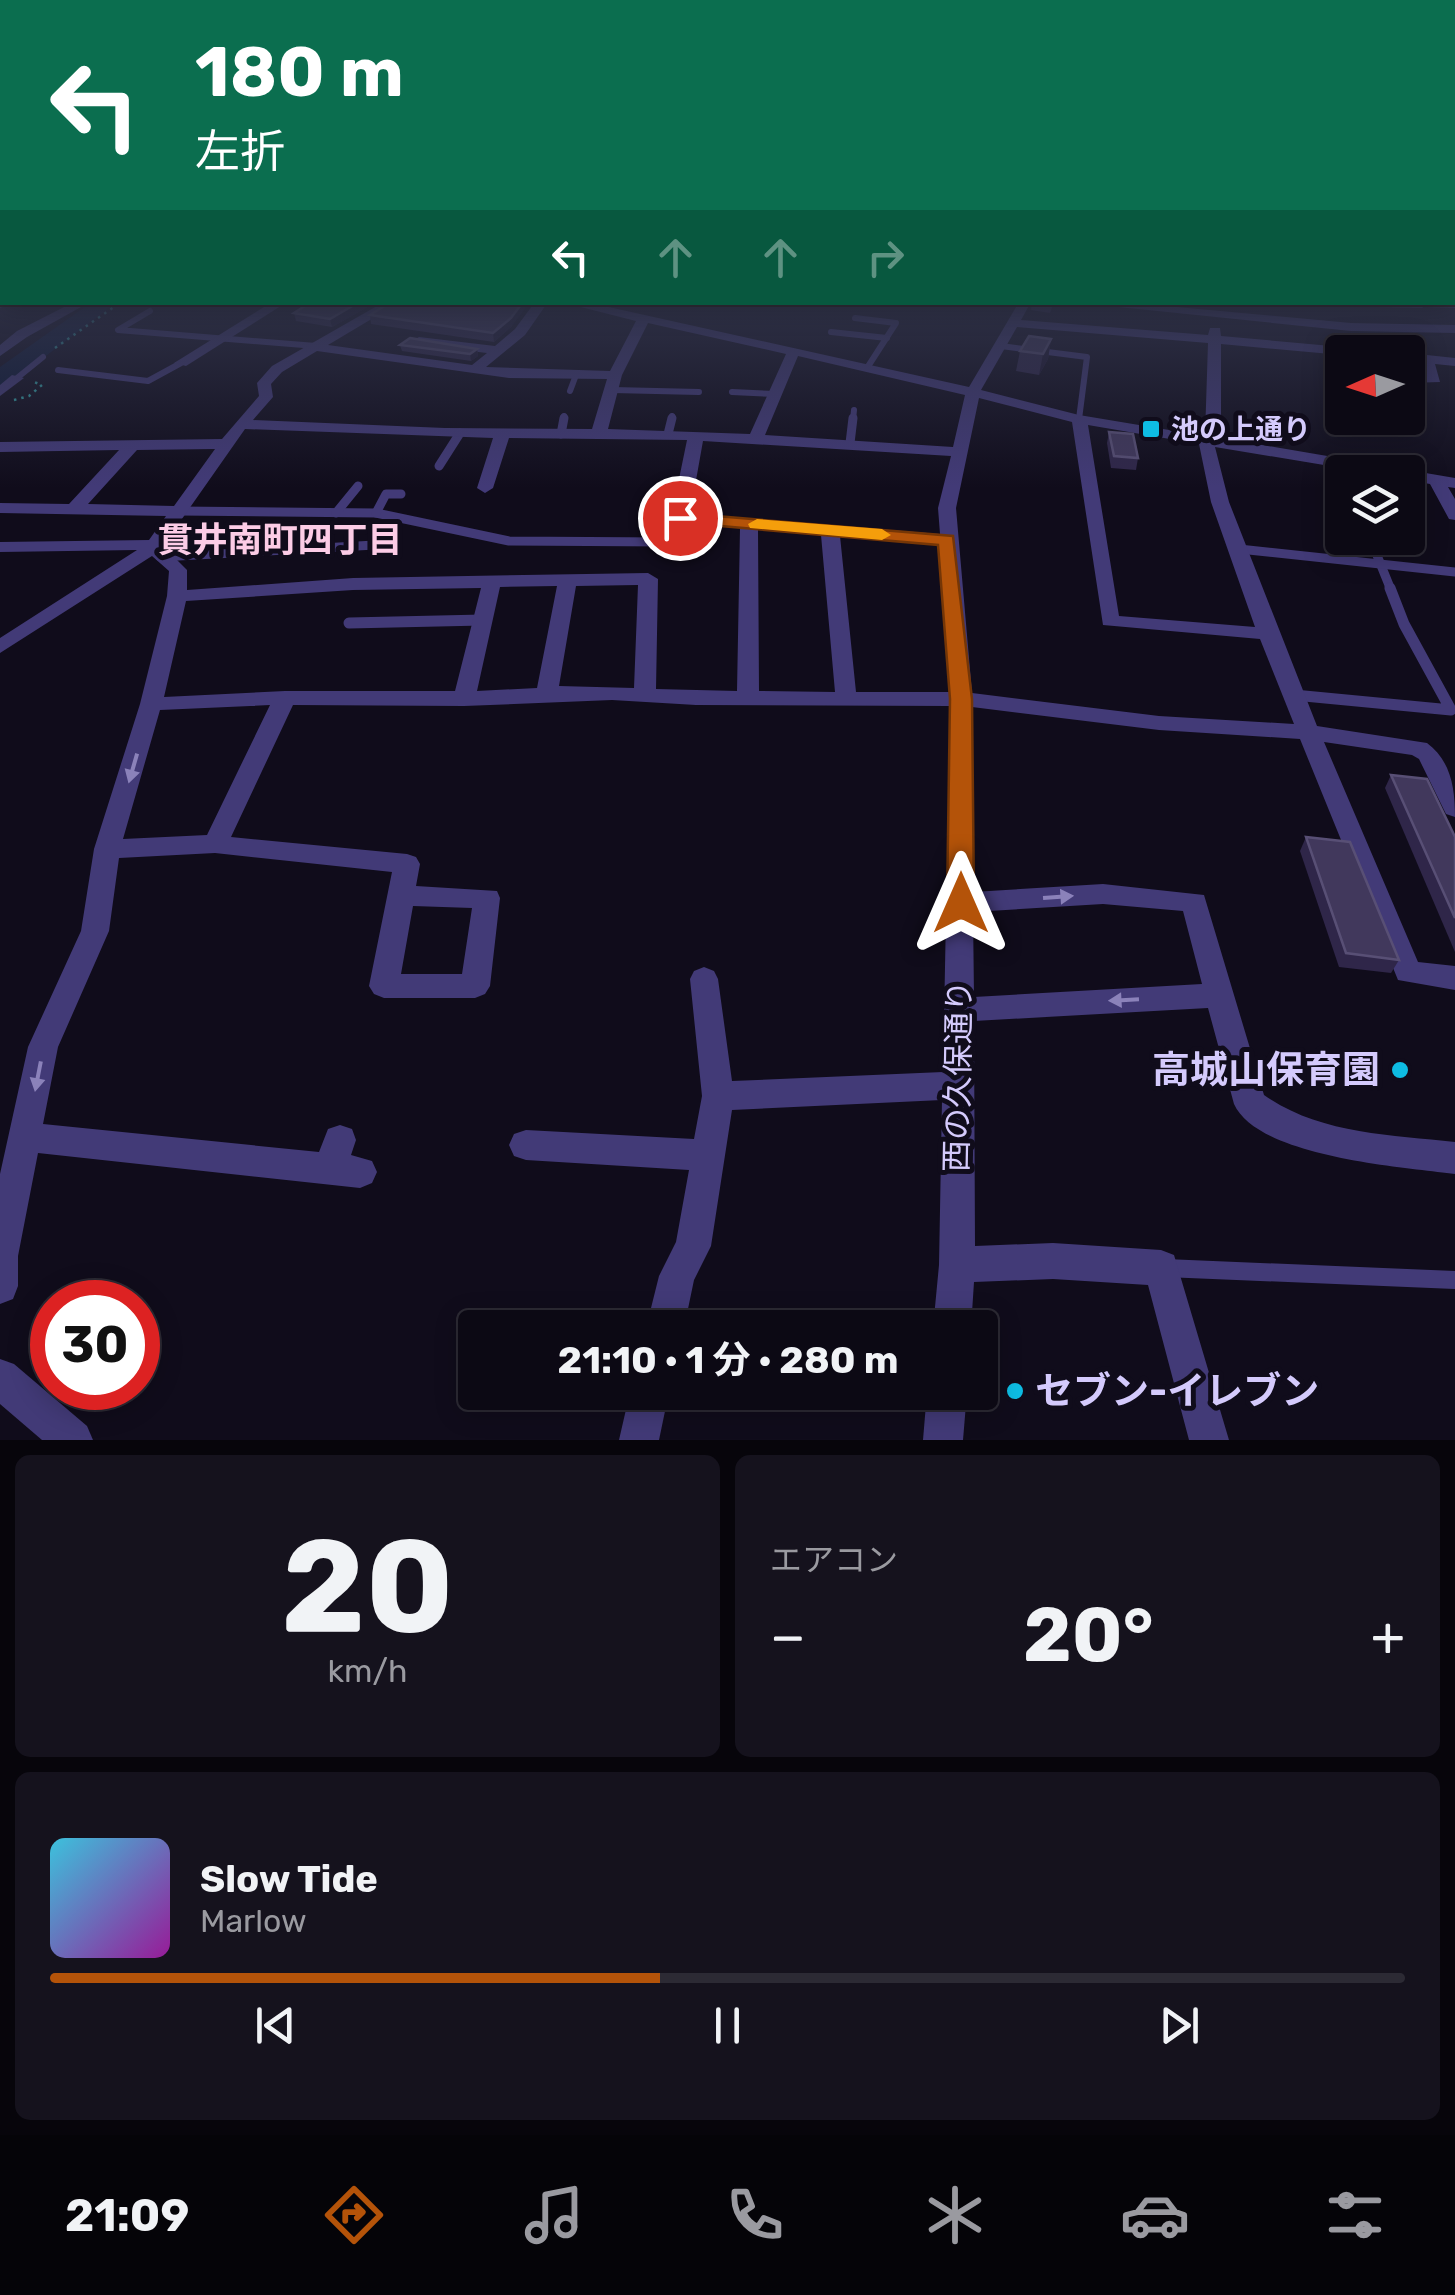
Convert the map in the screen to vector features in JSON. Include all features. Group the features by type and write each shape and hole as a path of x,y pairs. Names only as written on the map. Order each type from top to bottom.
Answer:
{"street":[{"path":"181,364 198,354"},
{"path":"0,647 156,552 226,444 266,397 264,383 302,354"},
{"path":"369,354 474,370 576,375 614,383"},
{"path":"474,370 495,354"},
{"path":"599,433 627,354"},
{"path":"756,438 793,354"},
{"path":"800,354 1080,418 1325,466"},
{"name":"西の久保通り","path":"953,1310 957,1265 961,699 946,540 947,508 973,392 995,354"},
{"path":"1214,354 1209,442 1220,502 1268,634 1408,972 1455,978"},
{"path":"1426,359 1455,362"},
{"path":"1425,380 1436,380 1426,359"},
{"path":"0,378 17,378"},
{"path":"0,392 17,378"},
{"path":"1080,418 1110,621 1268,634"},
{"path":"242,424 502,434 668,434 960,452"},
{"path":"485,488 502,434"},
{"path":"696,436 680,518 946,540"},
{"path":"0,447 226,444"},
{"path":"72,511 131,447"},
{"path":"1425,478 1455,483"},
{"path":"1436,480 1455,515"},
{"path":"0,508 180,511"},
{"path":"748,697 749,524"},
{"path":"830,530 846,698"},
{"path":"0,548 156,552 178,570 177,596 151,704 108,849 94,930 43,1047 0,1256 0,1286"},
{"path":"464,699 492,580"},
{"path":"547,693 568,580"},
{"path":"177,596 353,584 648,580 645,694"},
{"path":"151,704 286,698 516,698 547,693 961,699 1159,723 1308,732 1419,748 1428,755 1455,808"},
{"path":"215,844 286,698"},
{"path":"108,849 215,844 408,864 400,896 384,986 476,986 488,898 400,896"},
{"path":"961,903 1103,894 1194,902 1250,1104 1271,1123 1350,1144 1455,1158"},
{"path":"669,1310 677,1276 693,1246 718,1096 704,979"},
{"path":"958,1010 1221,995"},
{"path":"718,1096 957,1085"},
{"path":"26,1137 343,1161"},
{"path":"526,1145 706,1155"},
{"path":"957,1265 1053,1260 1161,1268 1209,1440"},
{"path":"0,1378 73,1440"},
{"path":"639,1440 646,1410"},
{"path":"943,1440 945,1410"}],"lane":[{"path":"867,368 876,354"},
{"path":"1065,354 1087,357 1080,418"},
{"path":"17,378 43,358"},
{"path":"58,370 148,381 181,364"},
{"path":"570,391 576,375"},
{"path":"614,383 699,392"},
{"path":"732,392 775,394"},
{"path":"850,443 854,410"},
{"path":"560,434 564,416"},
{"path":"668,434 672,416"},
{"path":"440,466 460,433"},
{"path":"336,513 358,486"},
{"path":"376,512 386,494 402,494"},
{"path":"180,511 376,512 510,541 668,542 680,518"},
{"path":"156,552 375,545"},
{"path":"1240,549 1455,572"},
{"path":"1294,695 1451,710 1404,624 1378,555"},
{"path":"349,623 484,620"},
{"path":"1161,1268 1455,1280"}],"path":[{"path":"43,358 48,354"}],"building":[{"path":"1109,432 1133,434 1138,458 1114,456"},
{"path":"1391,775 1427,779 1455,837 1455,918"},
{"path":"1306,837 1350,842 1399,960 1346,953"}],"waterway":[{"path":"0,379 34,354"}],"slow traffic":[{"path":"757,524 882,535"}],"place":[{"name":"池の上通り","path":"1151,429"},
{"name":"高城山保育園","path":"1400,1070"},
{"name":"セブン-イレブン","path":"1015,1391"}],"district":[{"name":"貫井南町四丁目","path":"280,540"}],"route":[{"path":"680,518 946,540 961,699 961,903"}]}
